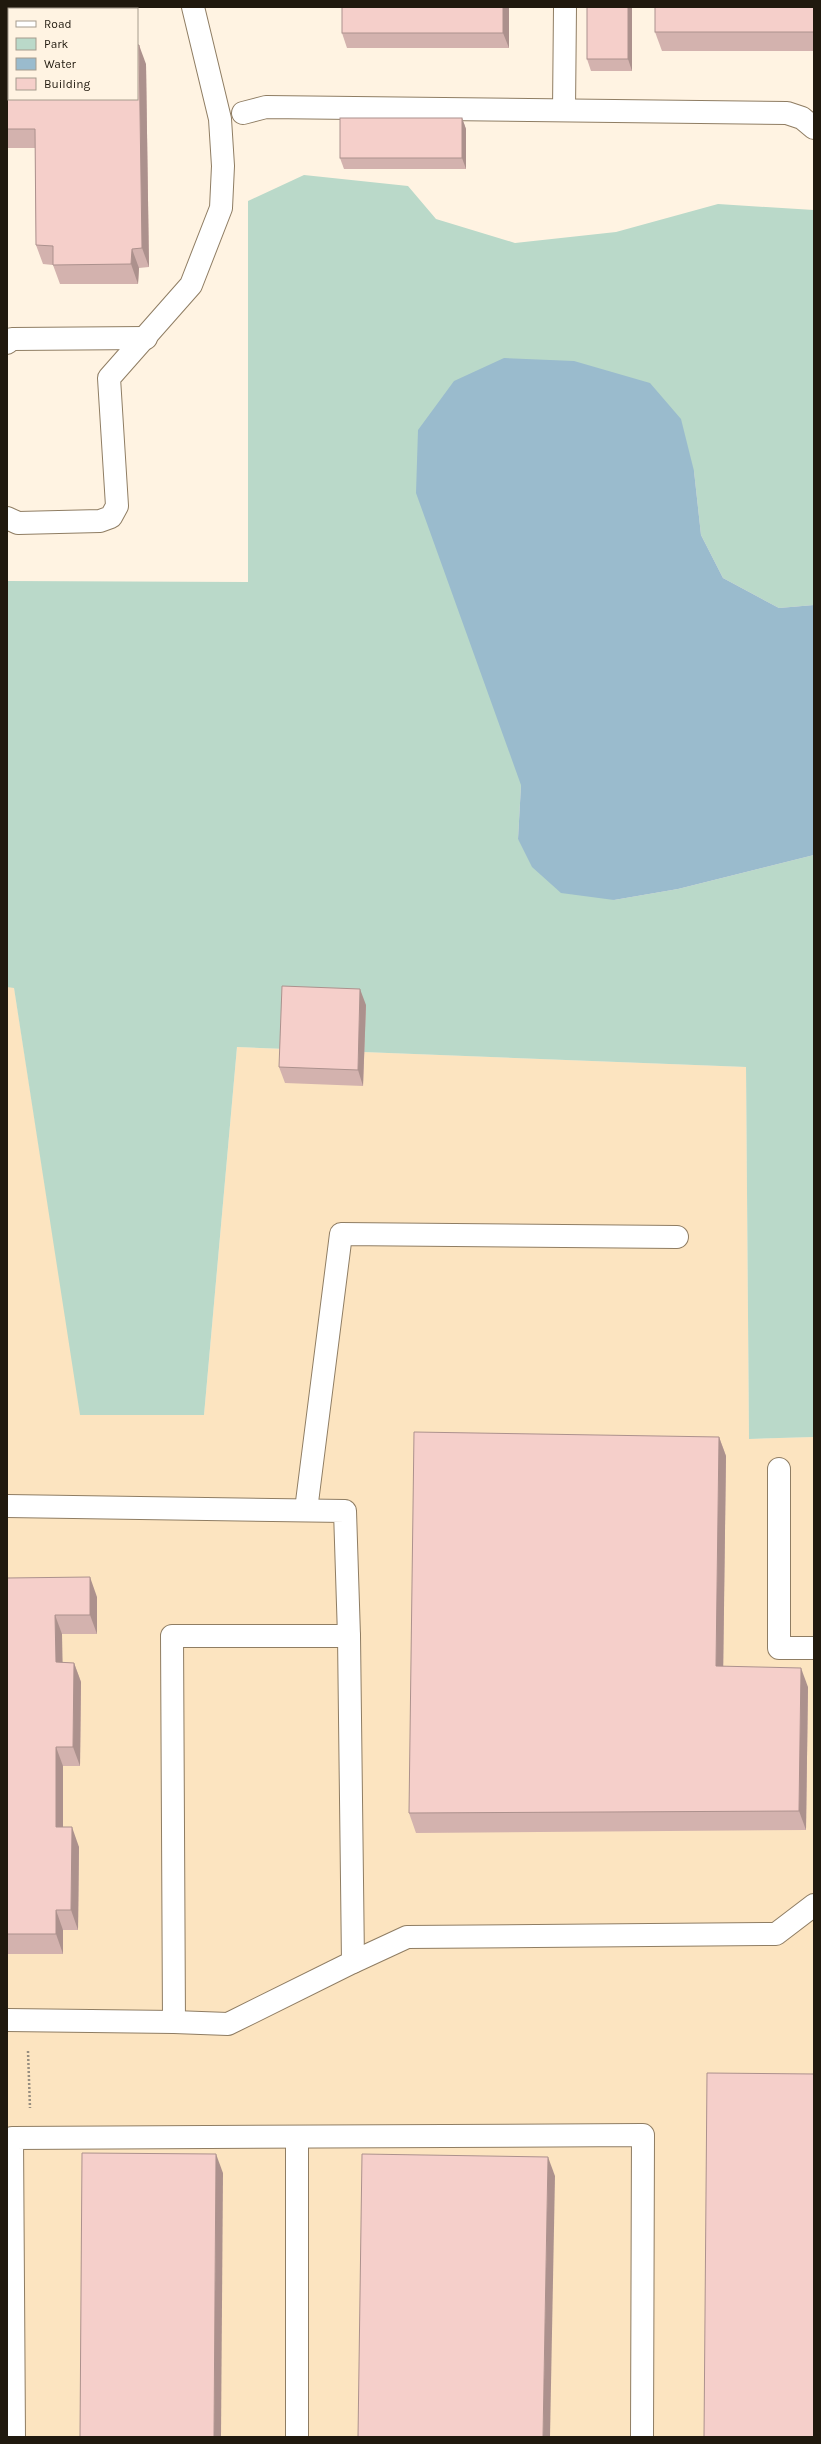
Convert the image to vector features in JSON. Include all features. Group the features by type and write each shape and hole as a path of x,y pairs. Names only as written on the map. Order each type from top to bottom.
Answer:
{"street":[{"path":"7,518 18,523 100,522 111,517 117,506 109,378 146,338 191,285 221,208 223,166 220,119 193,7"},
{"path":"564,110 565,7"},
{"path":"243,113 266,107 787,113 802,118 814,128"},
{"path":"7,342 12,339 146,338"},
{"path":"306,1510 341,1234 677,1237"},
{"path":"779,1469 779,1648 814,1648"},
{"path":"7,1506 345,1511 349,1636 354,1962"},
{"path":"174,2022 172,1636 349,1636"},
{"path":"17,2020 228,2024 407,1937 776,1934 814,1905"},
{"path":"14,2437 12,2138 643,2135 642,2437"},
{"path":"296,2137 297,2437"}],"path":[{"path":"17,2020 31,2138"}],"shaded area":[{"path":"7,987 14,987 81,1415 204,1415 237,1047 746,1067 749,1439 814,1437 814,2437 7,2437"}],"green space":[{"path":"304,175 408,186 436,219 515,243 616,232 718,204 814,210 814,605 779,608 723,578 701,535 694,471 521,785 518,839 614,900 678,889 814,855 814,1437 749,1439 746,1067 237,1047 204,1415 80,1415 14,988 7,987 7,581 248,582 248,201"}],"water":[{"path":"504,358 574,361 650,383 681,419 694,471 701,535 723,578 779,608 814,605 814,855 678,889 614,900 561,893 532,867 518,839 521,785 416,493 418,430 454,381"}],"building":[{"path":"342,7 503,7 503,33 342,33"},
{"path":"587,7 628,7 628,59 587,59"},
{"path":"655,7 814,7 814,32 655,32"},
{"path":"139,45 142,248 132,249 131,264 53,265 53,246 36,245 35,129 7,129 7,81 8,100 138,100"},
{"path":"340,118 462,118 462,158 340,158"},
{"path":"282,986 360,989 358,1070 279,1067"},
{"path":"414,1432 719,1437 716,1666 801,1668 799,1811 409,1813"},
{"path":"90,1577 90,1615 55,1615 56,1662 74,1663 73,1747 56,1747 56,1827 72,1827 71,1910 56,1910 56,1934 7,1934 7,1578"},
{"path":"707,2073 814,2074 814,2437 704,2437"},
{"path":"82,2153 216,2154 214,2437 80,2437"},
{"path":"362,2154 548,2157 543,2437 358,2437"}]}
